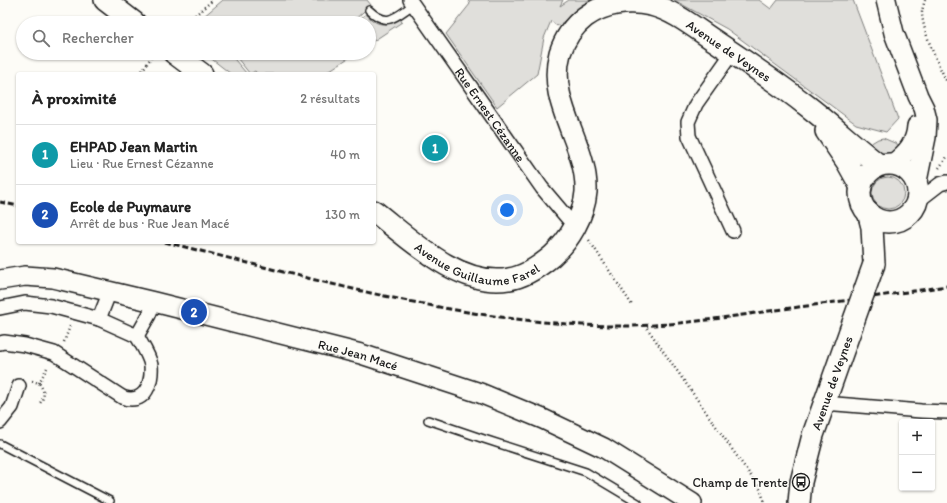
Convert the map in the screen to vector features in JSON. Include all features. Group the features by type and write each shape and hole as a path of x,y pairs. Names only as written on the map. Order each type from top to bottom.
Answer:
{"main road":[{"path":"106,0 126,16"},
{"path":"886,0 894,33 924,108 927,120 926,137 914,210 907,217 898,221 881,221 874,218 862,205 860,187 867,173 906,153 913,145 916,137 918,96"},
{"name":"Avenue de Veynes","path":"575,227 585,199 585,174 581,158 562,106 558,87 558,62 564,40 575,25 590,14 605,6 628,1 652,5 673,13 784,88 808,106 858,149 886,164"},
{"path":"183,60 199,72"},
{"name":"Avenue de Veynes","path":"808,106 839,150 860,187"},
{"path":"886,164 903,166 911,173 917,191"},
{"name":"Avenue Guillaume Farel","path":"376,212 438,260 455,270 473,277 492,280 510,279 527,273 559,250 575,227"},
{"name":"Avenue de Veynes","path":"868,212 872,227 874,264"},
{"name":"Avenue de Veynes","path":"799,503 801,482 806,462 824,403 874,264 898,221"},
{"name":"Rue Jean Macé","path":"0,280 25,276 53,278 361,354 480,393 543,419 604,448 692,503"}],"street":[{"name":"Rue Ernest Cézanne","path":"411,2 542,188 575,227"},
{"path":"732,53 696,104 688,122 689,136 733,231"},
{"path":"917,191 947,182"},
{"path":"99,319 110,291"},
{"path":"137,336 149,315 154,302"},
{"path":"0,308 25,303 51,306 99,319 137,336 148,356 151,365 150,381 146,391 140,397 131,400 122,397 54,353 25,345 4,342 0,343"},
{"path":"0,422 12,407 19,386"},
{"path":"824,403 947,412"}],"lane":[{"path":"376,17 386,20 393,18 411,2"},
{"path":"369,10 375,16"},
{"path":"428,420 484,440 586,472 638,503"},
{"path":"0,444 110,501"}],"path":[{"path":"194,16 213,0"},
{"path":"925,0 922,12 927,33 933,54 947,82"},
{"path":"141,72 149,60"},
{"path":"575,227 588,240 632,305"},
{"path":"54,353 64,342 70,324"},
{"path":"647,328 760,489 765,503"},
{"path":"39,383 44,392 44,397 40,403"}],"shaded area":[{"path":"223,0 367,0 371,5 359,16 204,16"},
{"path":"468,0 563,0 560,6 569,0 596,0 557,26 551,21 544,38 537,74 497,107 446,34 470,4"},
{"path":"674,0 759,0 771,9 778,0 853,0 898,119 886,132 856,124 727,29"},
{"path":"400,19 402,22 376,39 376,22 386,24"},
{"path":"213,60 235,60 245,72 228,72"},
{"path":"239,60 345,60 327,72 248,72"},
{"path":"883,138 904,147 891,154 876,154 868,145 878,139"},
{"path":"888,177 897,180 901,184 904,193 901,202 897,206 888,209 879,206 875,202 872,193 875,184 879,180"}],"railway":[{"path":"0,202 16,206"},
{"path":"173,244 330,284 442,308 498,317 554,323 611,326 671,324 947,286"}],"place":[{"name":"EHPAD Jean Martin","path":"435,148"},
{"name":"Ecole de Puymaure","path":"194,312"},
{"name":"Champ de Trente","path":"801,482"}]}
